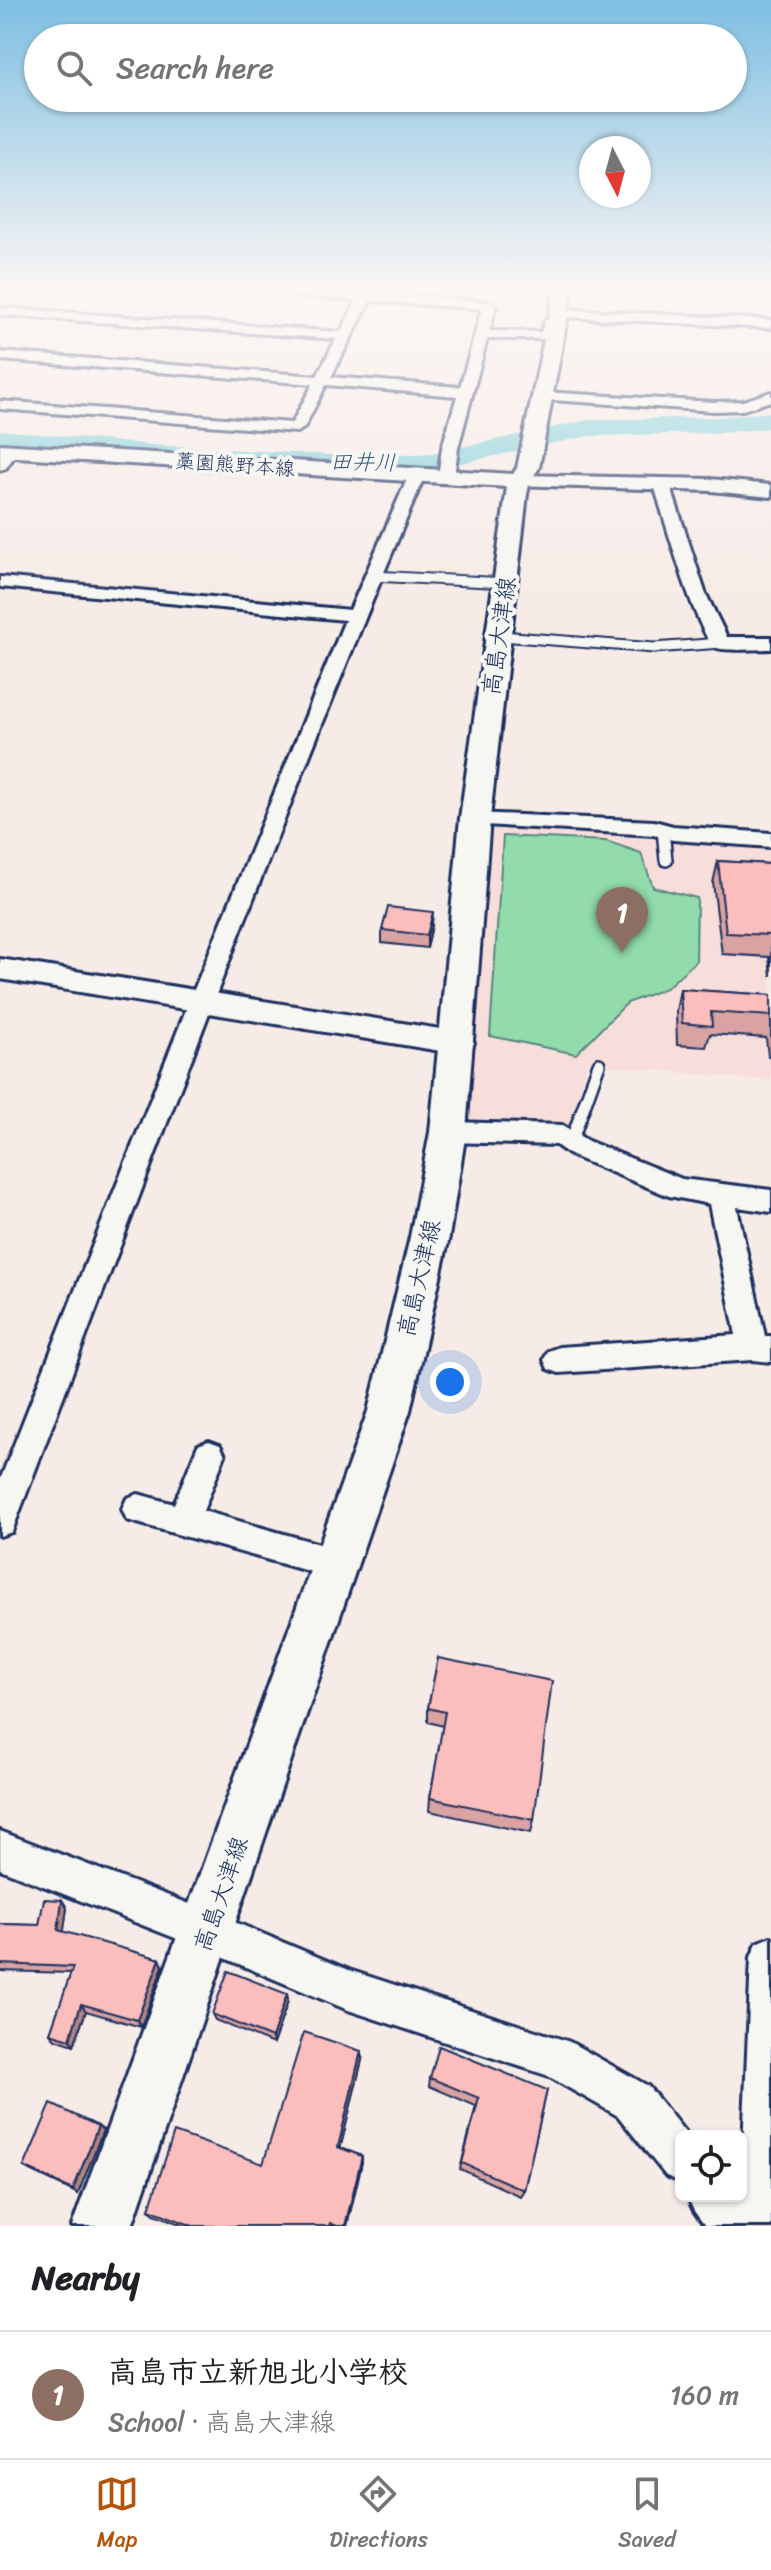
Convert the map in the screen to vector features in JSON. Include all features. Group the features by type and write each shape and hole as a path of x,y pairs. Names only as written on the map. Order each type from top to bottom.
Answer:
{"main road":[{"name":"高島大津線","path":"102,2226 389,1411 438,1199 459,1043 475,819 519,481 528,468 542,396"},
{"name":"藁園熊野本線","path":"3,455 416,477 448,462 519,481"}],"street":[{"path":"0,405 297,428 314,396"},
{"path":"448,462 465,396"},
{"path":"542,396 658,401 707,407 747,405 771,396"},
{"path":"0,1521 201,1002 356,616 416,477"},
{"path":"519,481 771,491"},
{"path":"662,485 696,592 721,643 771,643"},
{"path":"0,582 356,616"},
{"path":"475,819 771,840"},
{"path":"0,969 459,1043"},
{"path":"448,1132 562,1135 579,1148 679,1189 771,1201"},
{"path":"559,1360 762,1348 721,1196"},
{"path":"183,1521 209,1455"},
{"path":"138,1509 336,1563"},
{"path":"0,1850 208,1931 348,1990 555,2057 633,2101 675,2154"},
{"path":"767,2226 761,2197 771,1957"},
{"path":"714,2202 733,2226"}],"lane":[{"path":"373,576 507,583"},
{"path":"501,636 654,648 721,643"},
{"path":"663,830 666,860"},
{"path":"571,1142 599,1064"}],"shaded area":[{"path":"501,826 771,843 771,1081 588,1064 569,1127 462,1123 486,829"}],"green space":[{"path":"503,836 606,841 641,853 653,887 697,898 696,961 666,988 627,1003 576,1054 490,1036"}],"building":[{"path":"718,861 771,864 771,935 726,933"},
{"path":"388,907 433,912 427,935 382,930"},
{"path":"680,989 771,995 771,1016 711,1012 712,1026 682,1023"},
{"path":"438,1658 552,1681 534,1820 430,1798 445,1712 428,1708"},
{"path":"44,1899 62,1900 58,1930 160,1959 137,2020 81,2004 70,2039 50,2033 73,1967 0,1964 0,1924 39,1925"},
{"path":"228,1971 287,1994 272,2038 212,2014"},
{"path":"304,2032 361,2051 338,2147 362,2156 345,2226 330,2223 329,2226 193,2226 149,2209 174,2132 263,2164"},
{"path":"439,2046 547,2090 524,2190 462,2163 479,2098 430,2078"},
{"path":"51,2104 98,2126 73,2190 24,2167"}],"waterway":[{"name":"田井川","path":"0,438 152,453 368,465 434,461 588,428 718,425 771,420"}],"place":[{"name":"高島市立新旭北小学校","path":"622,953"}]}
